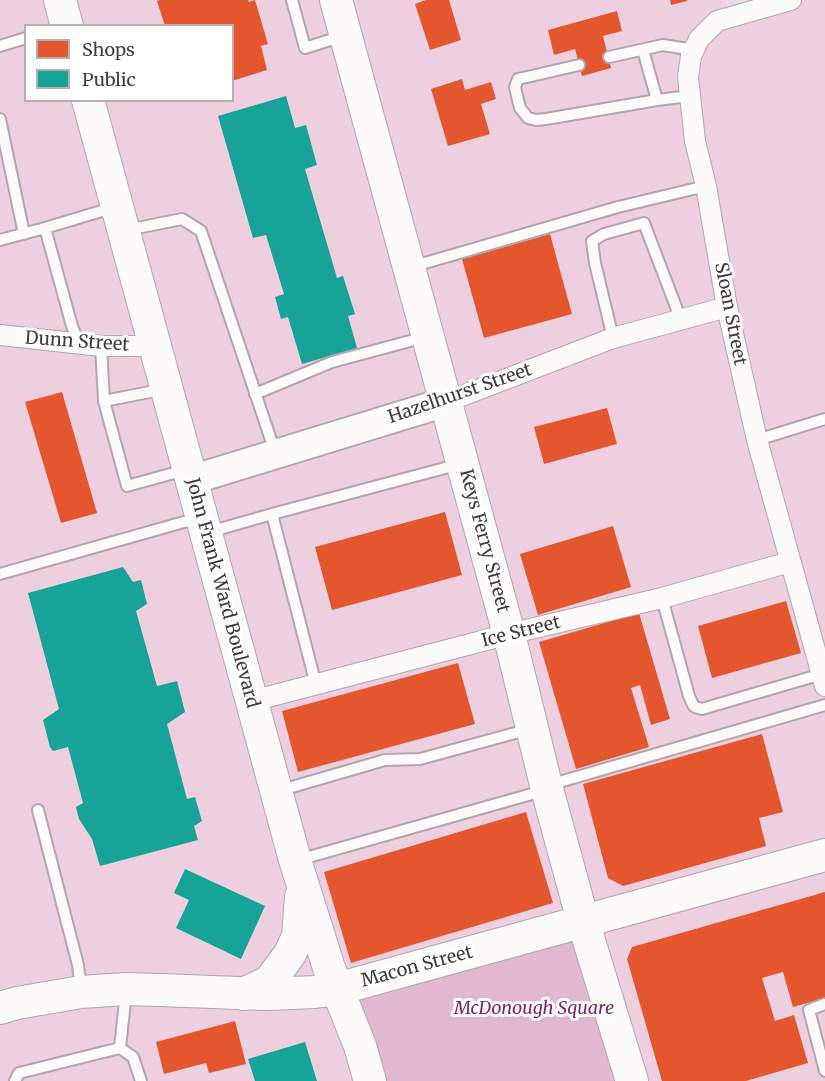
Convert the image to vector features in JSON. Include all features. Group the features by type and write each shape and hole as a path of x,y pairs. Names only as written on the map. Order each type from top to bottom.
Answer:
{"main road":[{"name":"Keys Ferry Street","path":"336,0 464,464 547,787 632,1081"},
{"name":"John Frank Ward Boulevard","path":"89,102 299,872 370,1081"},
{"name":"Hazelhurst Street","path":"190,475 276,455 446,402"},
{"name":"Macon Street","path":"0,1008 81,992 126,990 266,994 337,989 825,855"},
{"path":"243,994 269,982 290,954 298,936 299,872"}],"street":[{"name":"Sloan Street","path":"791,0 717,21 699,39 691,56 688,77 695,141 757,440 823,680"},
{"name":"Hazelhurst Street","path":"446,402 613,338 728,307"},
{"name":"Dunn Street","path":"0,335 101,346 154,346"},
{"name":"Ice Street","path":"252,701 509,634 662,598 790,562"}],"lane":[{"path":"292,0 305,48 345,35"},
{"path":"0,46 24,39"},
{"path":"609,57 663,45 694,50"},
{"path":"643,50 657,100"},
{"path":"579,65 518,79 515,87 520,108 528,117 536,120 690,96"},
{"path":"0,119 24,234"},
{"path":"409,268 618,207 706,186"},
{"path":"0,240 45,228 120,219 182,219 201,231 276,455"},
{"path":"613,338 592,242 604,234 644,223 681,320"},
{"path":"45,228 79,344"},
{"path":"255,394 332,362 428,336"},
{"path":"101,346 104,401 127,486 190,475"},
{"path":"104,401 166,389"},
{"path":"757,440 825,419"},
{"path":"0,574 203,525 272,514 464,464"},
{"path":"272,514 316,685"},
{"path":"662,598 689,696 695,707 702,709 823,680"},
{"path":"299,872 547,787 825,705"},
{"path":"277,791 385,760 420,759 533,728"},
{"path":"38,810 78,965 81,992"},
{"path":"120,1048 126,990"},
{"path":"825,1004 809,1010 825,1071"},
{"path":"15,1081 20,1073 120,1048 133,1057 141,1081"}],"shaded area":[{"path":"0,0 725,0 729,16 789,0 825,0 825,1081 0,1081"}],"green space":[{"name":"McDonough Square","path":"583,921 632,1081 360,1081 337,989"}],"building: Shops":[{"path":"248,0 249,2 255,0 268,44 261,46 267,70 234,80 234,24 164,24 157,1"},
{"path":"426,0 449,0 461,40 430,50 415,4"},
{"path":"670,0 687,0 687,1 671,5"},
{"path":"617,11 622,31 603,36 611,68 582,76 575,49 554,55 548,30"},
{"path":"462,79 465,90 491,82 496,99 481,104 490,134 448,146 431,89"},
{"path":"550,234 572,314 484,338 462,259"},
{"path":"62,392 97,513 61,523 25,402"},
{"path":"607,408 617,444 544,464 534,427"},
{"path":"445,512 462,575 332,610 315,547"},
{"path":"613,526 631,587 538,615 520,554"},
{"path":"786,601 801,653 712,678 698,626"},
{"path":"639,613 670,719 651,725 640,685 631,688 649,747 576,769 539,642"},
{"path":"458,663 475,724 298,772 282,711"},
{"path":"762,734 783,812 759,818 766,846 623,886 608,878 583,784"},
{"path":"526,812 553,903 351,963 324,872"},
{"path":"825,892 825,998 793,1007 783,972 762,978 775,1021 794,1015 808,1063 746,1081 662,1081 627,959 632,947"},
{"path":"235,1021 246,1064 209,1073 206,1063 164,1074 156,1042"}],"building: Public":[{"path":"286,96 295,128 306,125 317,165 305,169 337,278 343,276 355,314 348,316 357,348 302,364 288,317 281,319 275,297 284,294 266,235 253,238 218,116"},
{"path":"123,567 133,582 141,580 147,604 136,611 157,686 177,681 185,712 167,724 187,799 195,797 202,821 194,826 198,840 100,866 92,839 79,819 76,807 83,803 68,747 53,751 50,747 43,720 59,709 28,593"},
{"path":"185,869 265,906 241,959 176,928 189,900 174,893"},
{"path":"305,1042 317,1081 255,1081 248,1059"}]}
